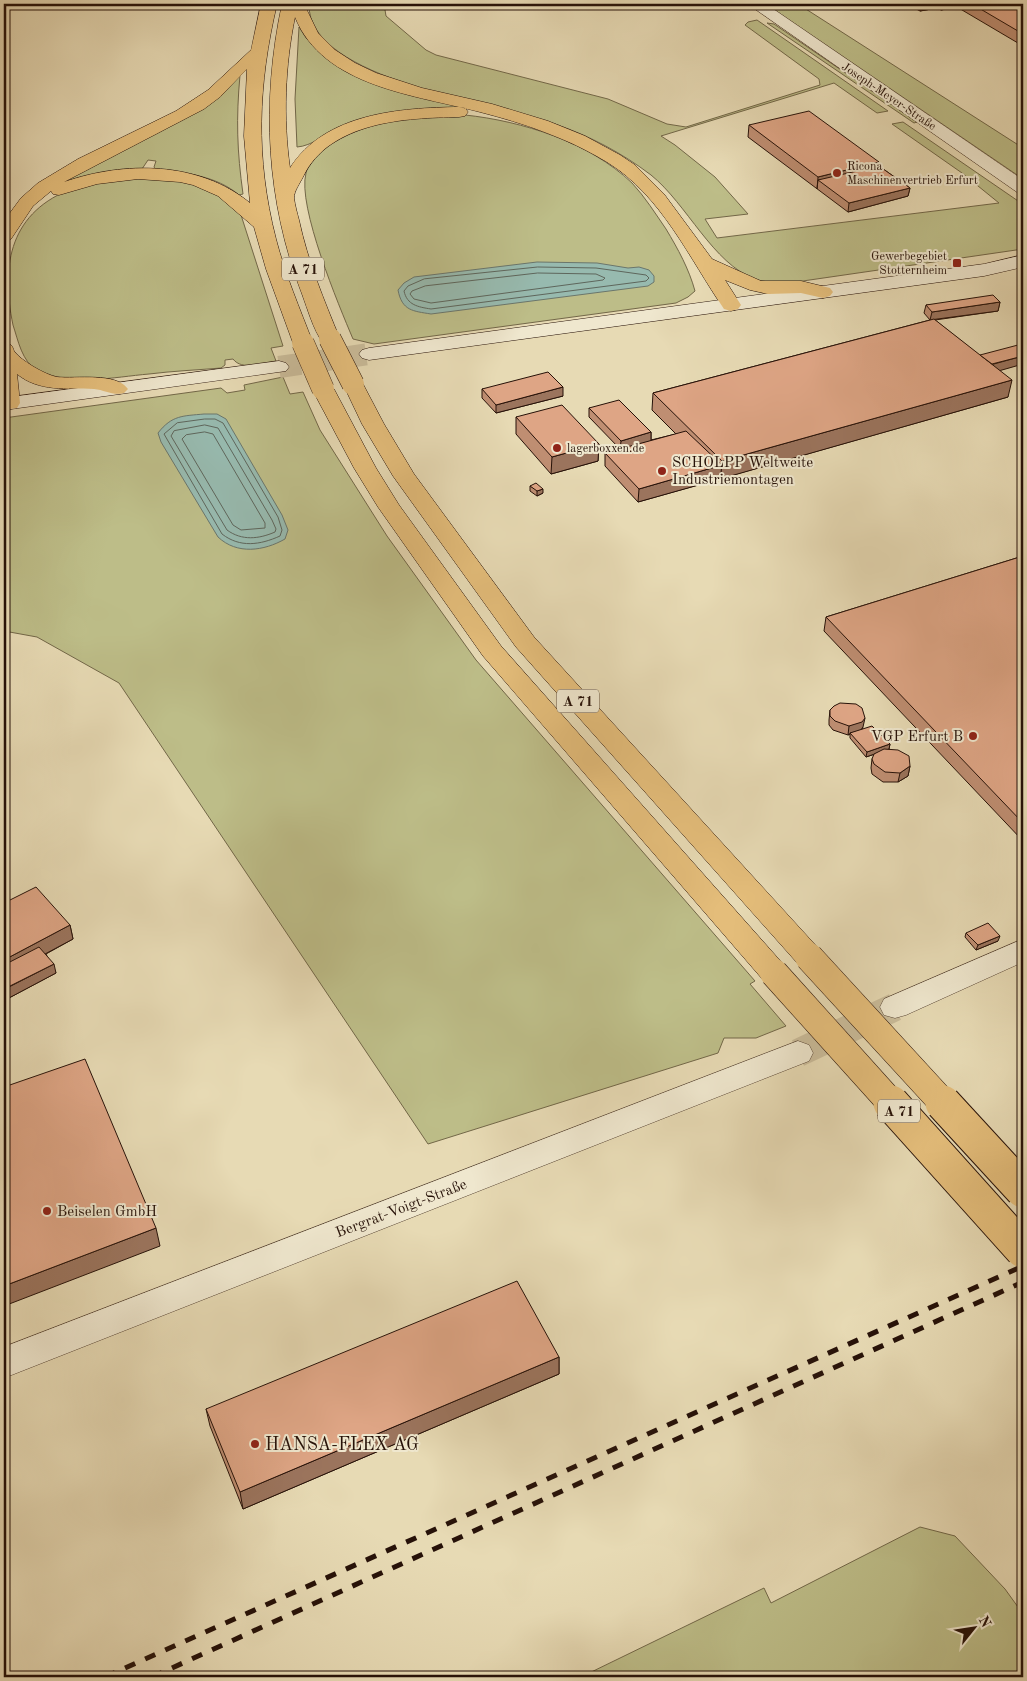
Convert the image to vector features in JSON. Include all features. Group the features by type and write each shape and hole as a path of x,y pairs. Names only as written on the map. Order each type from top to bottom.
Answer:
{"highway":[{"name":"A 71","path":"269,4 258,53 254,82 252,126 257,189 263,225 303,343 323,388 365,468 389,507 492,652 774,973 1023,1250"},
{"name":"A 71","path":"290,4 278,62 279,159 284,196 300,261 330,339 374,424 404,476 525,642 809,957 1023,1190"},
{"path":"296,4 314,37 346,63 389,83 413,91 544,126 604,153 628,168 649,187 706,263 731,305"},
{"path":"4,235 31,198 50,183 99,155 161,126 200,104 226,83 243,63 258,53"},
{"path":"284,196 304,160 316,148 328,139 363,124 396,116 430,112 466,112 513,117"},
{"path":"21,211 60,189 82,182 108,177 146,174 178,177 218,189 245,206 263,225"},
{"path":"706,263 757,286 768,288 801,287 823,292"},
{"path":"4,352 26,372 45,380 58,383 97,383 117,389"},
{"path":"4,352 7,403"}],"street":[{"name":"Joseph-Meyer-Straße","path":"756,4 1023,188"},
{"path":"369,354 984,270 1023,261"},
{"path":"984,270 1023,269"},
{"path":"7,403 279,367"},
{"path":"895,1008 1023,950"},
{"name":"Bergrat-Voigt-Straße","path":"4,1363 798,1053"}],"green space":[{"path":"309,4 384,4 386,16 426,50 436,55 608,99 667,124 686,127 820,85 819,79 745,25 748,22 757,20 888,111 877,113 834,83 661,136 715,177 748,214 705,219 717,238 999,203 962,173 892,124 903,122 1021,203 1023,206 1020,208 1023,210 1023,249 789,283 767,282 755,279 740,271 726,260 664,187 629,159 593,140 555,124 411,85 371,70 339,52 317,30"},
{"path":"766,4 798,4 1023,148 1023,179"},
{"path":"767,23 774,24 917,122 914,123"},
{"path":"299,27 306,38 323,54 467,108 339,128 313,142 297,147 295,99"},
{"path":"240,75 238,135 243,194 239,195 221,183 200,176 156,170 154,167 156,161 148,160 142,169 56,187"},
{"path":"465,115 509,122 532,128 575,145 615,169 637,188 666,229 683,259 695,291 676,303 374,344 353,339 313,231 305,188 306,173 310,163 316,155 329,146 364,128 397,120"},
{"path":"130,177 181,180 216,193 241,215 283,346 271,348 276,361 242,365 233,359 225,360 225,365 221,368 92,380 78,380 50,375 37,370 28,362 21,350 13,325 8,281 10,260 15,242 24,225 36,210 53,198 74,188"},
{"path":"283,377 290,394 303,392 320,430 387,536 476,660 755,981 750,984 786,1026 756,1038 724,1038 718,1053 428,1144 119,683 37,637 4,631 4,418 221,388 227,393 245,390 244,385"},
{"path":"920,1527 955,1536 1005,1589 1023,1614 1023,1677 581,1677 764,1588 771,1603"}],"water":[{"path":"537,262 597,263 628,268 639,267 649,270 654,276 654,282 648,286 431,314 409,309 402,302 398,290 404,283 414,277"},
{"path":"217,414 226,419 282,515 288,530 285,539 260,548 242,549 225,543 218,537 161,442 158,433 173,420 184,416"}],"building":[{"path":"972,4 1023,4 1023,34"},
{"path":"809,111 879,162 818,177 749,125"},
{"path":"879,166 910,188 849,203 818,180"},
{"path":"993,295 1000,302 932,312 926,305"},
{"path":"934,319 1012,380 722,461 653,393"},
{"path":"1018,345 1023,349 1023,356 992,364 980,355"},
{"path":"548,372 563,387 496,405 482,389"},
{"path":"619,400 651,432 621,441 589,408"},
{"path":"562,405 599,444 552,457 516,417"},
{"path":"686,431 722,465 639,489 605,453"},
{"path":"536,483 543,489 537,491 530,486"},
{"name":"VGP Erfurt B","path":"1023,556 1023,823 826,617"},
{"path":"840,703 856,704 862,708 865,718 862,722 849,726 835,721 830,716 830,710"},
{"path":"872,726 890,744 867,752 850,733"},
{"path":"884,749 898,750 909,756 910,766 900,773 885,772 874,764 872,759 874,754"},
{"path":"36,887 70,925 4,960 4,903"},
{"path":"988,923 1000,936 978,945 966,933"},
{"path":"39,947 54,964 4,989 4,965"},
{"path":"85,1059 156,1228 4,1286 4,1087"},
{"path":"517,1281 559,1357 240,1492 206,1409"}],"tunnel":[{"path":"279,367 369,354"},
{"path":"798,1053 895,1007"}],"railway":[{"path":"105,1677 1023,1266"},
{"path":"152,1677 1023,1282"}],"place":[{"name":"Ricona Maschinenvertrieb Erfurt","path":"837,173"},
{"name":"Gewerbegebiet Stotternheim","path":"957,263"},
{"name":"lagerboxxen.de","path":"557,448"},
{"name":"SCHOLPP Weltweite Industriemontagen","path":"662,471"},
{"name":"VGP Erfurt B","path":"973,736"},
{"name":"Beiselen GmbH","path":"47,1211"},
{"name":"HANSA-FLEX AG","path":"255,1444"}]}
